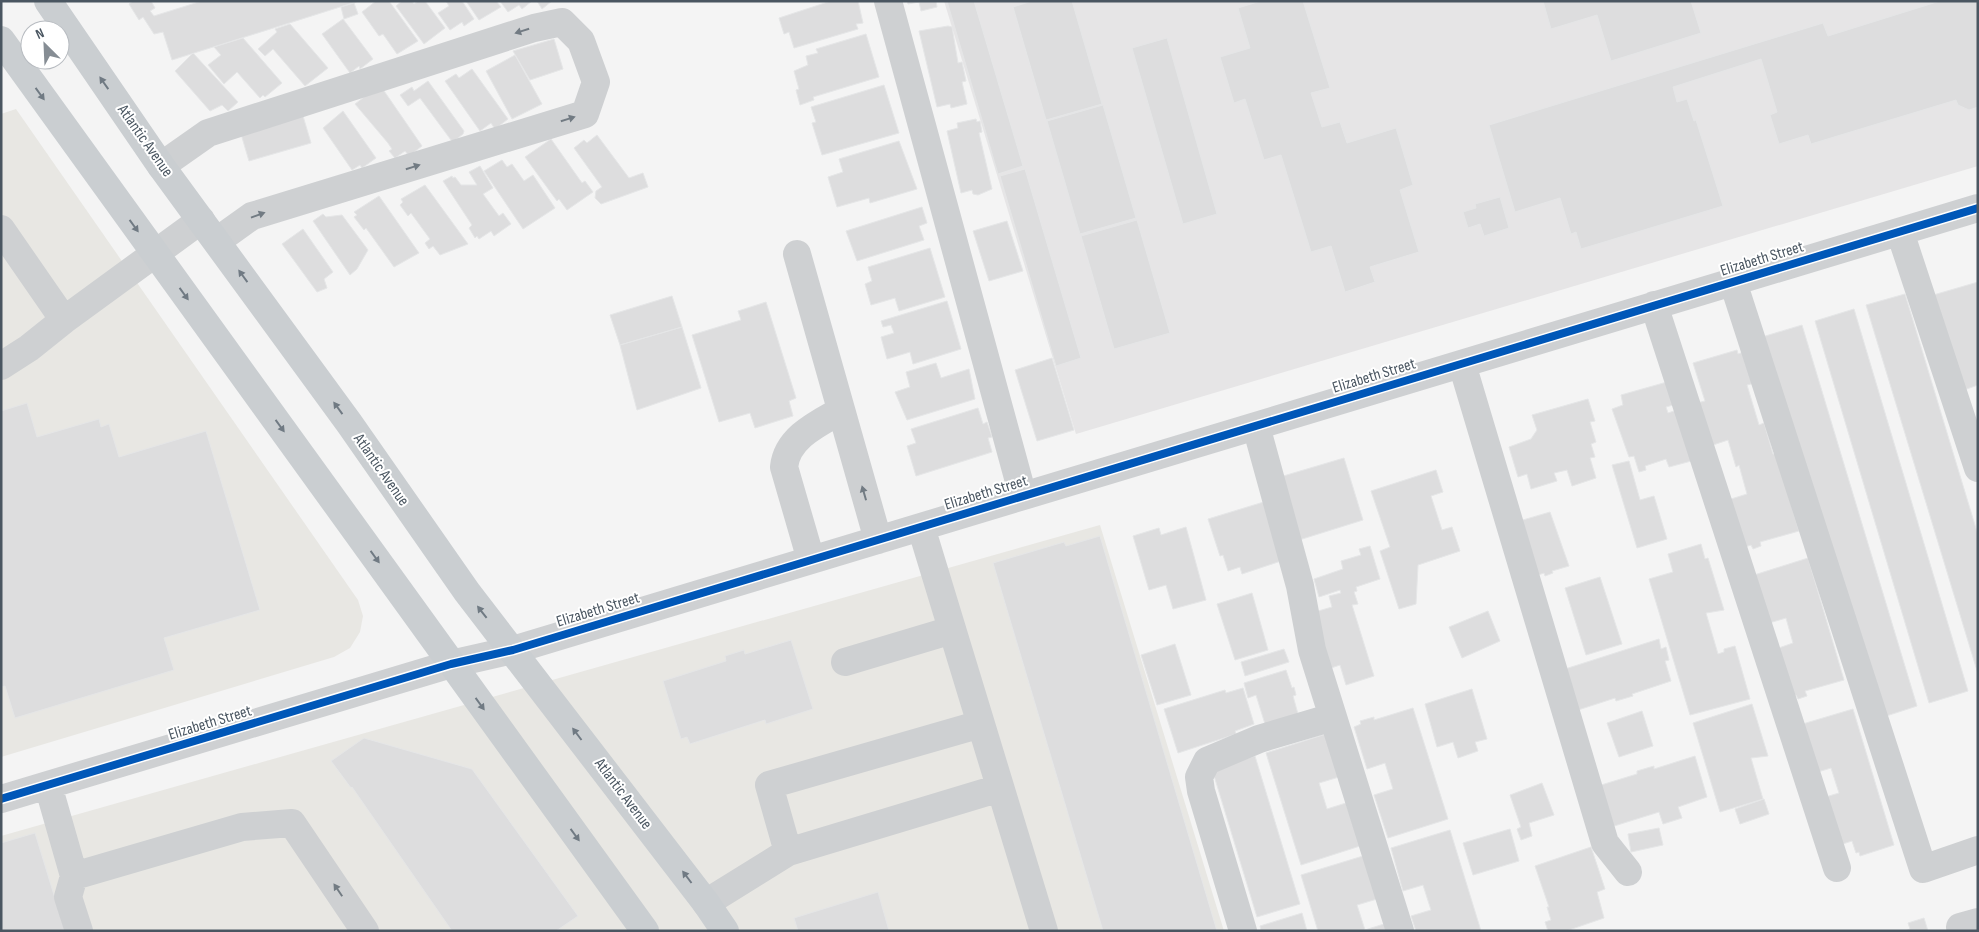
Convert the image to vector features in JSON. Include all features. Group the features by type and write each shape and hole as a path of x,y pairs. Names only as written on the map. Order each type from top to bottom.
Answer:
{"main road":[{"name":"Atlantic Avenue","path":"48,1 162,166 349,423 467,592 706,903 725,931"},
{"path":"1,40 644,931"}],"street":[{"path":"888,1 1023,496"},
{"path":"1,366 30,348 64,320 155,255 209,231 252,216 585,114 596,82 582,41 562,22 534,28 208,133 162,166"},
{"name":"Elizabeth Street","path":"1,799 451,664 513,650 1978,208"},
{"path":"1,229 64,320"},
{"path":"1900,232 1978,468"},
{"path":"797,254 878,540"},
{"path":"1733,282 1923,869 1978,850"},
{"path":"1654,305 1837,868"},
{"path":"1462,364 1605,843 1628,872"},
{"path":"811,560 784,467 785,456 806,431 840,411"},
{"path":"1256,426 1300,586 1312,650 1400,931"},
{"path":"921,527 1044,931"},
{"path":"845,662 952,630"},
{"path":"1243,931 1201,791 1199,777 1208,761 1259,739 1334,718"},
{"path":"788,852 768,785 981,724"},
{"path":"48,785 74,876 68,897 79,931"},
{"path":"706,903 788,852 1000,788"},
{"path":"74,876 242,827 292,823 365,931"},
{"path":"1961,931 1960,927 1978,922"}],"shaded area":[{"path":"944,1 1978,1 1978,166 1076,434"},
{"path":"16,109 358,600 363,616 360,632 350,648 334,657 1,757 1,114"},
{"path":"1100,525 1224,931 1,931 1,836"}],"building":[{"path":"133,1 151,1 155,8 150,11 154,16 202,1 359,1 172,60 163,32 154,34 143,17 139,20 129,4"},
{"path":"376,1 389,1 418,41 397,54 383,34 379,36 362,12"},
{"path":"402,1 412,1 414,4 418,1 425,1 445,28 424,44 396,6"},
{"path":"446,1 462,1 474,19 464,26 462,22 450,30 438,13 449,6"},
{"path":"466,1 496,1 501,7 479,20"},
{"path":"500,1 532,1 522,9 519,5 508,12"},
{"path":"537,1 552,1 542,9"},
{"path":"831,1 858,1 863,23 856,24 858,29 794,48 789,32 784,34 779,18"},
{"path":"907,1 936,1 937,7 921,11 919,2 908,4"},
{"path":"947,1 974,1 1023,166 998,174"},
{"path":"1032,1 1072,1 1102,104 1046,120 1013,7"},
{"path":"1261,1 1303,1 1330,88 1311,93 1322,127 1340,122 1347,143 1396,128 1413,185 1400,190 1419,252 1370,267 1375,282 1345,292 1331,246 1311,252 1281,155 1264,160 1245,99 1234,103 1220,57 1250,48 1238,8"},
{"path":"1543,1 1691,1 1701,33 1611,61 1597,15 1551,29"},
{"path":"1940,1 1978,1 1978,107 1969,110 1958,105 1956,100 1811,144 1808,135 1779,144 1770,115 1777,112 1761,59 1673,87 1677,102 1687,99 1694,121 1696,120 1723,206 1581,249 1576,232 1571,234 1560,198 1515,212 1489,125 1823,23 1828,36"},
{"path":"354,3 358,14 344,19 341,7"},
{"path":"343,19 373,59 360,69 359,66 350,73 322,34"},
{"path":"290,24 328,68 305,86 273,49 265,56 258,49 277,32 275,29"},
{"path":"952,27 958,63 962,62 966,81 962,82 967,104 951,108 950,104 937,107 919,31"},
{"path":"866,34 879,77 813,97 814,100 800,105 796,90 799,89 794,71 808,65 806,56 818,53 816,49"},
{"path":"243,38 282,83 265,97 263,95 260,98 237,72 224,84 208,65 221,55 214,47"},
{"path":"1167,38 1217,214 1183,224 1132,48"},
{"path":"554,39 563,69 530,80 513,51"},
{"path":"193,53 238,102 228,111 222,105 210,111 175,71"},
{"path":"515,55 542,104 512,119 486,71"},
{"path":"472,69 508,119 495,129 491,123 480,131 445,81 456,74 459,78"},
{"path":"428,81 464,131 454,141 451,140 420,98 408,106 400,95 412,87 414,91"},
{"path":"380,85 422,146 409,156 405,151 395,158 389,151 392,149 388,143 355,104"},
{"path":"884,85 899,133 822,155 812,123 816,122 811,107"},
{"path":"1103,105 1136,218 1080,234 1047,121"},
{"path":"343,111 376,158 362,168 360,165 352,170 323,128"},
{"path":"303,116 311,143 249,161 241,134"},
{"path":"976,119 977,122 980,121 982,132 979,133 992,189 978,195 973,194 972,190 961,193 947,131 958,128 957,123"},
{"path":"597,135 629,178 643,173 648,187 601,204 595,198 596,191 602,187 574,148 584,140 587,143"},
{"path":"551,139 582,183 585,181 593,192 567,210 559,199 557,201 525,157"},
{"path":"899,141 917,189 870,203 869,198 837,207 828,177 843,172 839,159"},
{"path":"502,160 507,167 512,164 524,181 533,175 555,208 523,229 484,171"},
{"path":"480,166 493,188 483,194 499,216 503,213 511,224 494,236 491,231 479,239 477,236 475,238 469,228 472,225 443,181 452,176 461,185 477,185 469,172"},
{"path":"1025,169 1081,358 1056,366 1000,176"},
{"path":"425,185 468,244 440,255 433,246 429,249 425,243 430,239 411,213 408,216 400,205 403,202 401,199"},
{"path":"379,196 419,253 394,267 366,228 364,230 354,217 357,215 354,212"},
{"path":"1500,197 1509,228 1484,236 1480,224 1468,228 1463,212 1476,208 1475,204"},
{"path":"922,207 927,223 919,226 924,240 857,261 846,231"},
{"path":"323,214 326,217 342,215 368,250 357,269 350,275 313,221"},
{"path":"1137,220 1170,333 1114,349 1081,236"},
{"path":"1007,221 1023,271 989,281 973,231"},
{"path":"303,229 333,272 324,279 327,288 317,292 282,244"},
{"path":"930,248 945,297 899,311 895,298 871,305 865,284 872,281 868,267"},
{"path":"1978,282 1978,385 1961,391 1930,296"},
{"path":"1905,294 1978,535 1978,674 1866,305"},
{"path":"672,296 682,327 620,345 610,315"},
{"path":"947,301 961,349 913,364 910,352 887,359 881,337 894,333 891,325 883,327 881,321"},
{"path":"766,302 796,398 789,401 793,416 755,428 750,413 719,422 692,335 741,320 738,311"},
{"path":"1854,309 1968,691 1929,703 1815,321"},
{"path":"1802,325 1917,706 1877,719 1762,337"},
{"path":"682,327 701,388 637,410 620,345"},
{"path":"1737,350 1738,354 1749,350 1759,382 1747,385 1759,425 1764,423 1773,454 1776,454 1799,531 1760,542 1761,546 1753,549 1751,545 1742,548 1728,500 1747,494 1739,465 1736,467 1728,440 1710,446 1697,403 1705,401 1693,363"},
{"path":"1052,358 1074,430 1037,441 1015,370"},
{"path":"936,363 941,378 969,369 975,399 907,420 895,392 910,387 906,372"},
{"path":"1667,382 1673,405 1666,407 1668,413 1680,409 1695,460 1669,467 1666,459 1645,466 1646,470 1639,472 1634,456 1629,457 1612,409 1623,405 1621,395"},
{"path":"1588,399 1595,421 1590,422 1596,442 1591,444 1595,457 1590,458 1596,478 1572,486 1567,470 1554,473 1557,481 1531,489 1527,474 1518,477 1509,447 1531,439 1537,430 1532,415"},
{"path":"27,403 37,437 99,419 101,427 109,424 119,457 206,431 260,610 164,638 174,670 15,718 5,686 1,687 1,411"},
{"path":"978,408 983,424 987,422 992,437 988,438 992,452 916,476 907,446 916,443 911,429"},
{"path":"1344,458 1363,520 1299,540 1280,477"},
{"path":"1629,461 1640,500 1654,496 1667,539 1637,548 1612,465"},
{"path":"1436,470 1443,492 1431,496 1442,530 1452,527 1460,551 1418,565 1416,604 1399,609 1380,551 1390,547 1371,491"},
{"path":"1267,501 1284,560 1242,574 1240,567 1228,571 1223,555 1220,556 1208,519"},
{"path":"1550,512 1569,566 1552,571 1553,573 1545,576 1544,573 1532,577 1516,522"},
{"path":"1186,527 1206,600 1173,609 1166,585 1149,590 1133,536 1159,528 1161,535"},
{"path":"1100,536 1217,931 1103,931 993,563 1064,542 1066,546"},
{"path":"1701,544 1705,559 1708,558 1724,610 1706,613 1718,654 1724,652 1724,649 1735,646 1750,699 1690,715 1649,579 1673,572 1668,554"},
{"path":"1370,546 1380,579 1356,587 1357,591 1354,592 1358,604 1352,605 1374,676 1346,685 1340,665 1325,670 1308,614 1332,607 1329,596 1341,593 1340,590 1319,597 1314,579 1343,569 1341,561 1361,555 1359,549"},
{"path":"1808,558 1844,680 1805,691 1807,696 1798,699 1796,695 1788,697 1773,650 1793,643 1786,618 1766,624 1751,576"},
{"path":"1600,577 1622,644 1586,655 1565,588"},
{"path":"1252,593 1268,650 1235,660 1217,604"},
{"path":"1488,611 1500,641 1462,658 1449,627"},
{"path":"1659,639 1661,649 1666,647 1669,660 1665,661 1671,681 1632,694 1633,696 1616,701 1615,698 1575,711 1562,670"},
{"path":"791,640 813,709 766,724 765,720 690,744 687,737 681,739 663,681 726,661 725,656 744,650 745,654"},
{"path":"1175,644 1191,695 1157,705 1141,655"},
{"path":"1284,649 1289,662 1245,676 1241,662"},
{"path":"1286,670 1292,688 1294,687 1296,695 1293,696 1298,714 1265,724 1256,695 1248,698 1244,683"},
{"path":"1243,688 1254,724 1235,731 1236,734 1178,753 1164,709 1225,690 1226,693"},
{"path":"1472,689 1487,739 1475,742 1478,751 1458,758 1453,742 1437,747 1425,704"},
{"path":"1752,704 1768,756 1751,758 1763,799 1720,812 1693,723"},
{"path":"1413,708 1448,819 1388,838 1374,795 1393,789 1385,763 1367,769 1354,727 1361,724 1360,721 1374,717 1374,720"},
{"path":"1853,709 1894,845 1860,856 1859,852 1856,853 1852,841 1833,847 1819,799 1839,793 1831,768 1811,774 1796,726"},
{"path":"1642,711 1653,746 1619,757 1607,723"},
{"path":"1326,734 1339,777 1319,783 1327,809 1346,803 1360,846 1301,865 1266,753"},
{"path":"364,738 472,769 578,916 556,931 452,931 352,787 331,761"},
{"path":"1255,756 1300,904 1257,917 1212,769"},
{"path":"1695,756 1707,797 1678,807 1682,818 1663,824 1659,812 1611,827 1598,786 1637,774 1637,771 1654,766 1654,769"},
{"path":"1542,783 1554,815 1529,823 1532,836 1521,840 1517,829 1521,827 1510,795"},
{"path":"1764,799 1769,814 1740,824 1735,809"},
{"path":"1659,828 1663,845 1631,852 1628,834"},
{"path":"1510,829 1519,861 1473,875 1463,843"},
{"path":"1450,830 1481,931 1416,931 1411,916 1431,910 1423,885 1403,891 1391,848"},
{"path":"35,833 65,931 1,931 1,843"},
{"path":"1591,847 1605,889 1597,892 1604,918 1566,931 1548,931 1545,922 1551,920 1547,907 1549,907 1535,866"},
{"path":"1363,856 1377,899 1357,905 1365,930 1384,924 1386,931 1318,931 1301,875"},
{"path":"878,892 889,931 798,931 794,918"},
{"path":"1302,913 1307,931 1261,931 1260,926"},
{"path":"1924,918 1928,931 1905,931 1910,929 1908,923"}],"cycle path":[{"path":"1,799 451,664 513,650 1978,208"}]}
